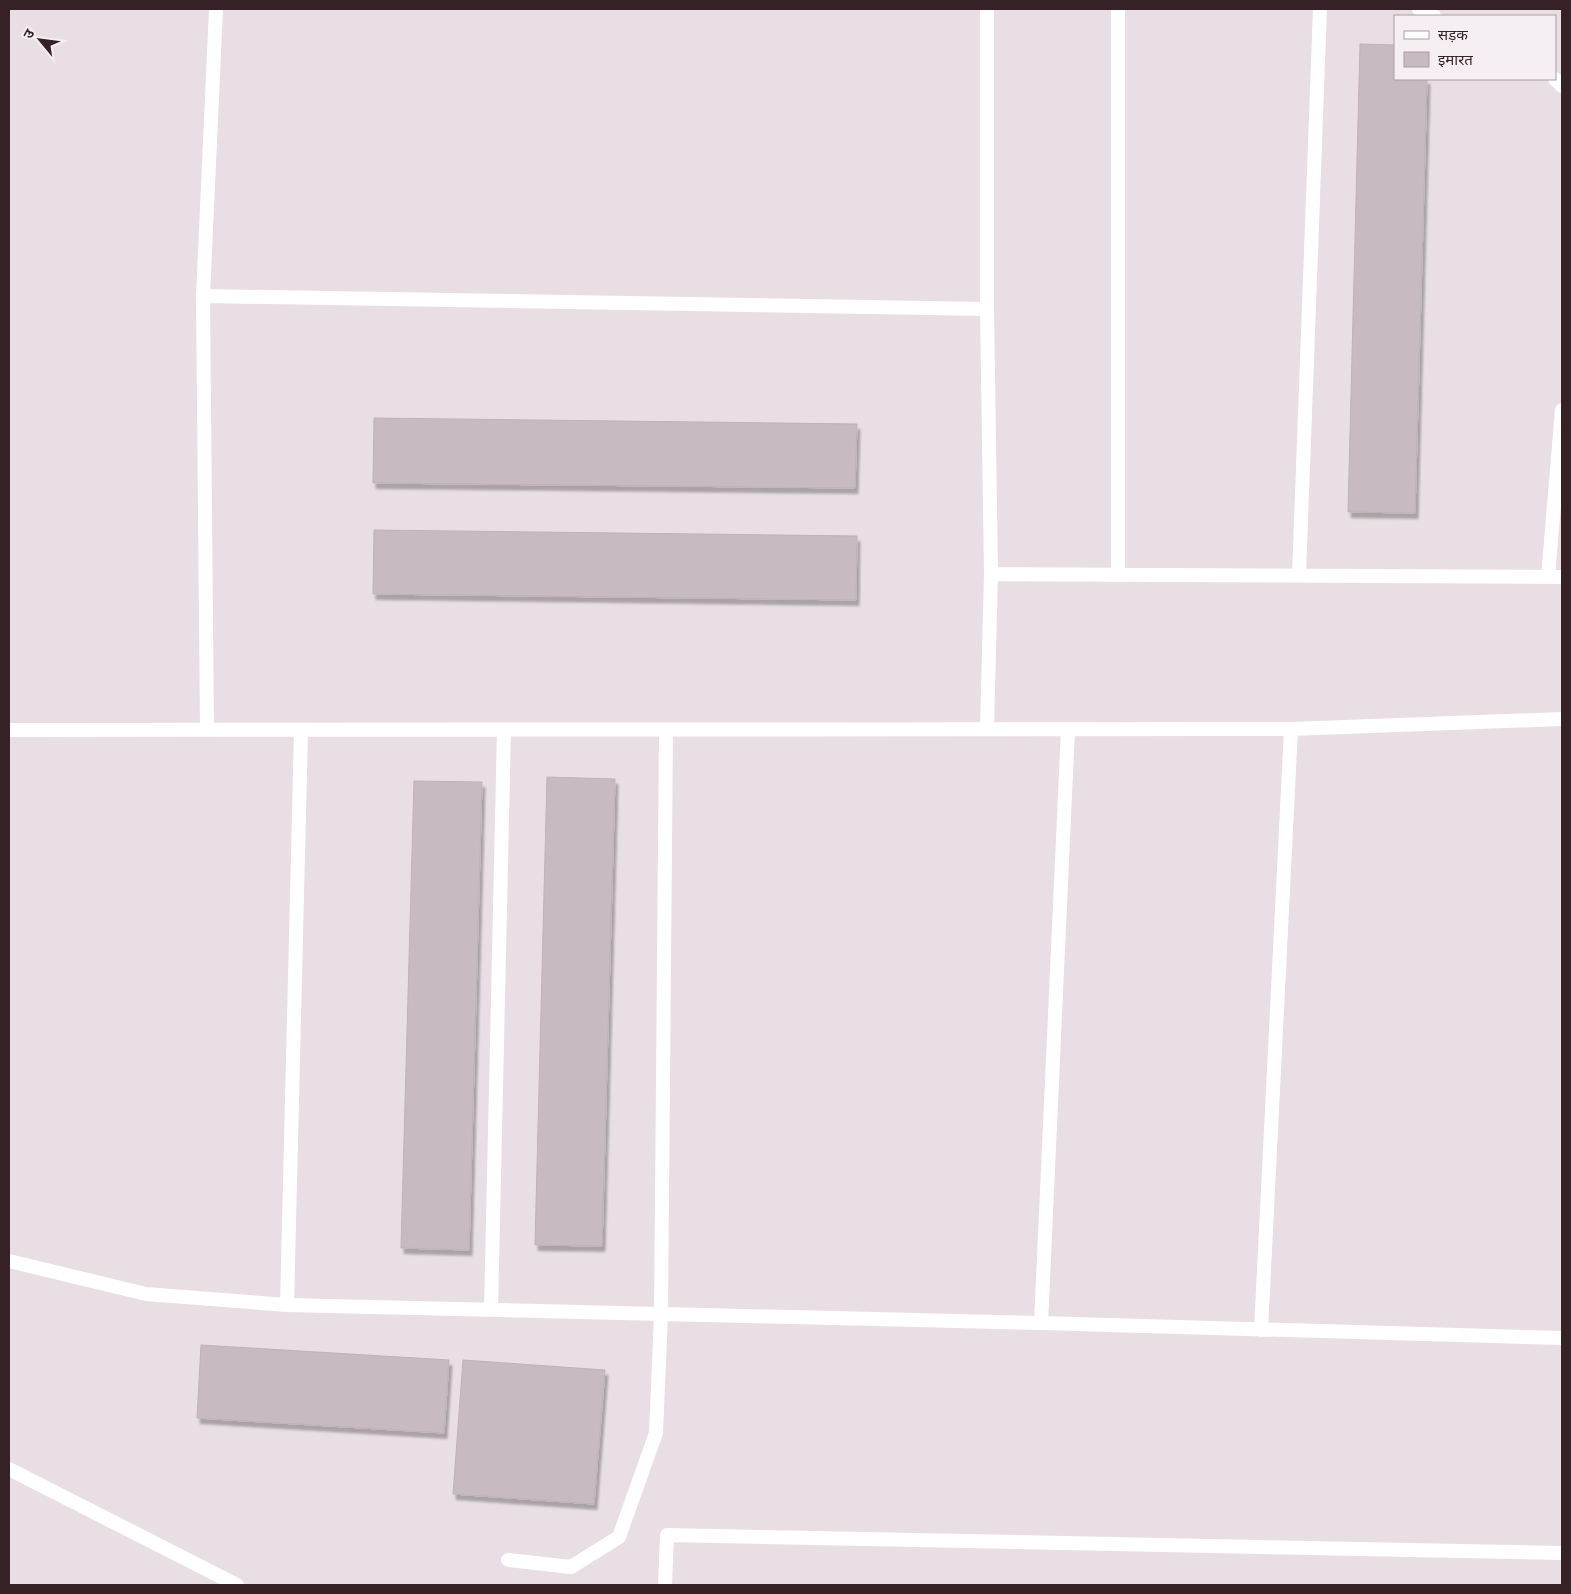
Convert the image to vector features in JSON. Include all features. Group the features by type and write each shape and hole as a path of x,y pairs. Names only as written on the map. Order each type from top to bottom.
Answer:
{"street":[{"path":"207,729 203,296 216,9"},
{"path":"987,9 987,309 991,574 987,730"},
{"path":"1118,9 1118,574"},
{"path":"1299,575 1320,9"},
{"path":"1419,9 1432,15"},
{"path":"203,296 987,309"},
{"path":"991,574 1555,577 1562,410"},
{"path":"9,730 1291,729 1562,719"},
{"path":"1041,1323 1068,729"},
{"path":"1261,1330 1291,729"},
{"path":"287,1306 301,730"},
{"path":"491,1310 504,730"},
{"path":"508,1560 571,1567 620,1537 656,1433 661,1314 666,730"},
{"path":"9,1261 146,1294 287,1306 1041,1323 1562,1338"},
{"path":"9,1469 237,1585"},
{"path":"665,1585 667,1535 1562,1553"}],"building":[{"path":"1360,44 1394,45 1394,80 1427,80 1415,513 1348,512"},
{"path":"374,418 857,424 855,488 373,483"},
{"path":"374,530 857,536 856,600 373,594"},
{"path":"547,777 615,779 602,1246 535,1245"},
{"path":"414,781 482,782 469,1250 401,1248"},
{"path":"201,1345 449,1360 444,1433 197,1418"},
{"path":"463,1360 605,1370 594,1504 453,1494"}]}
